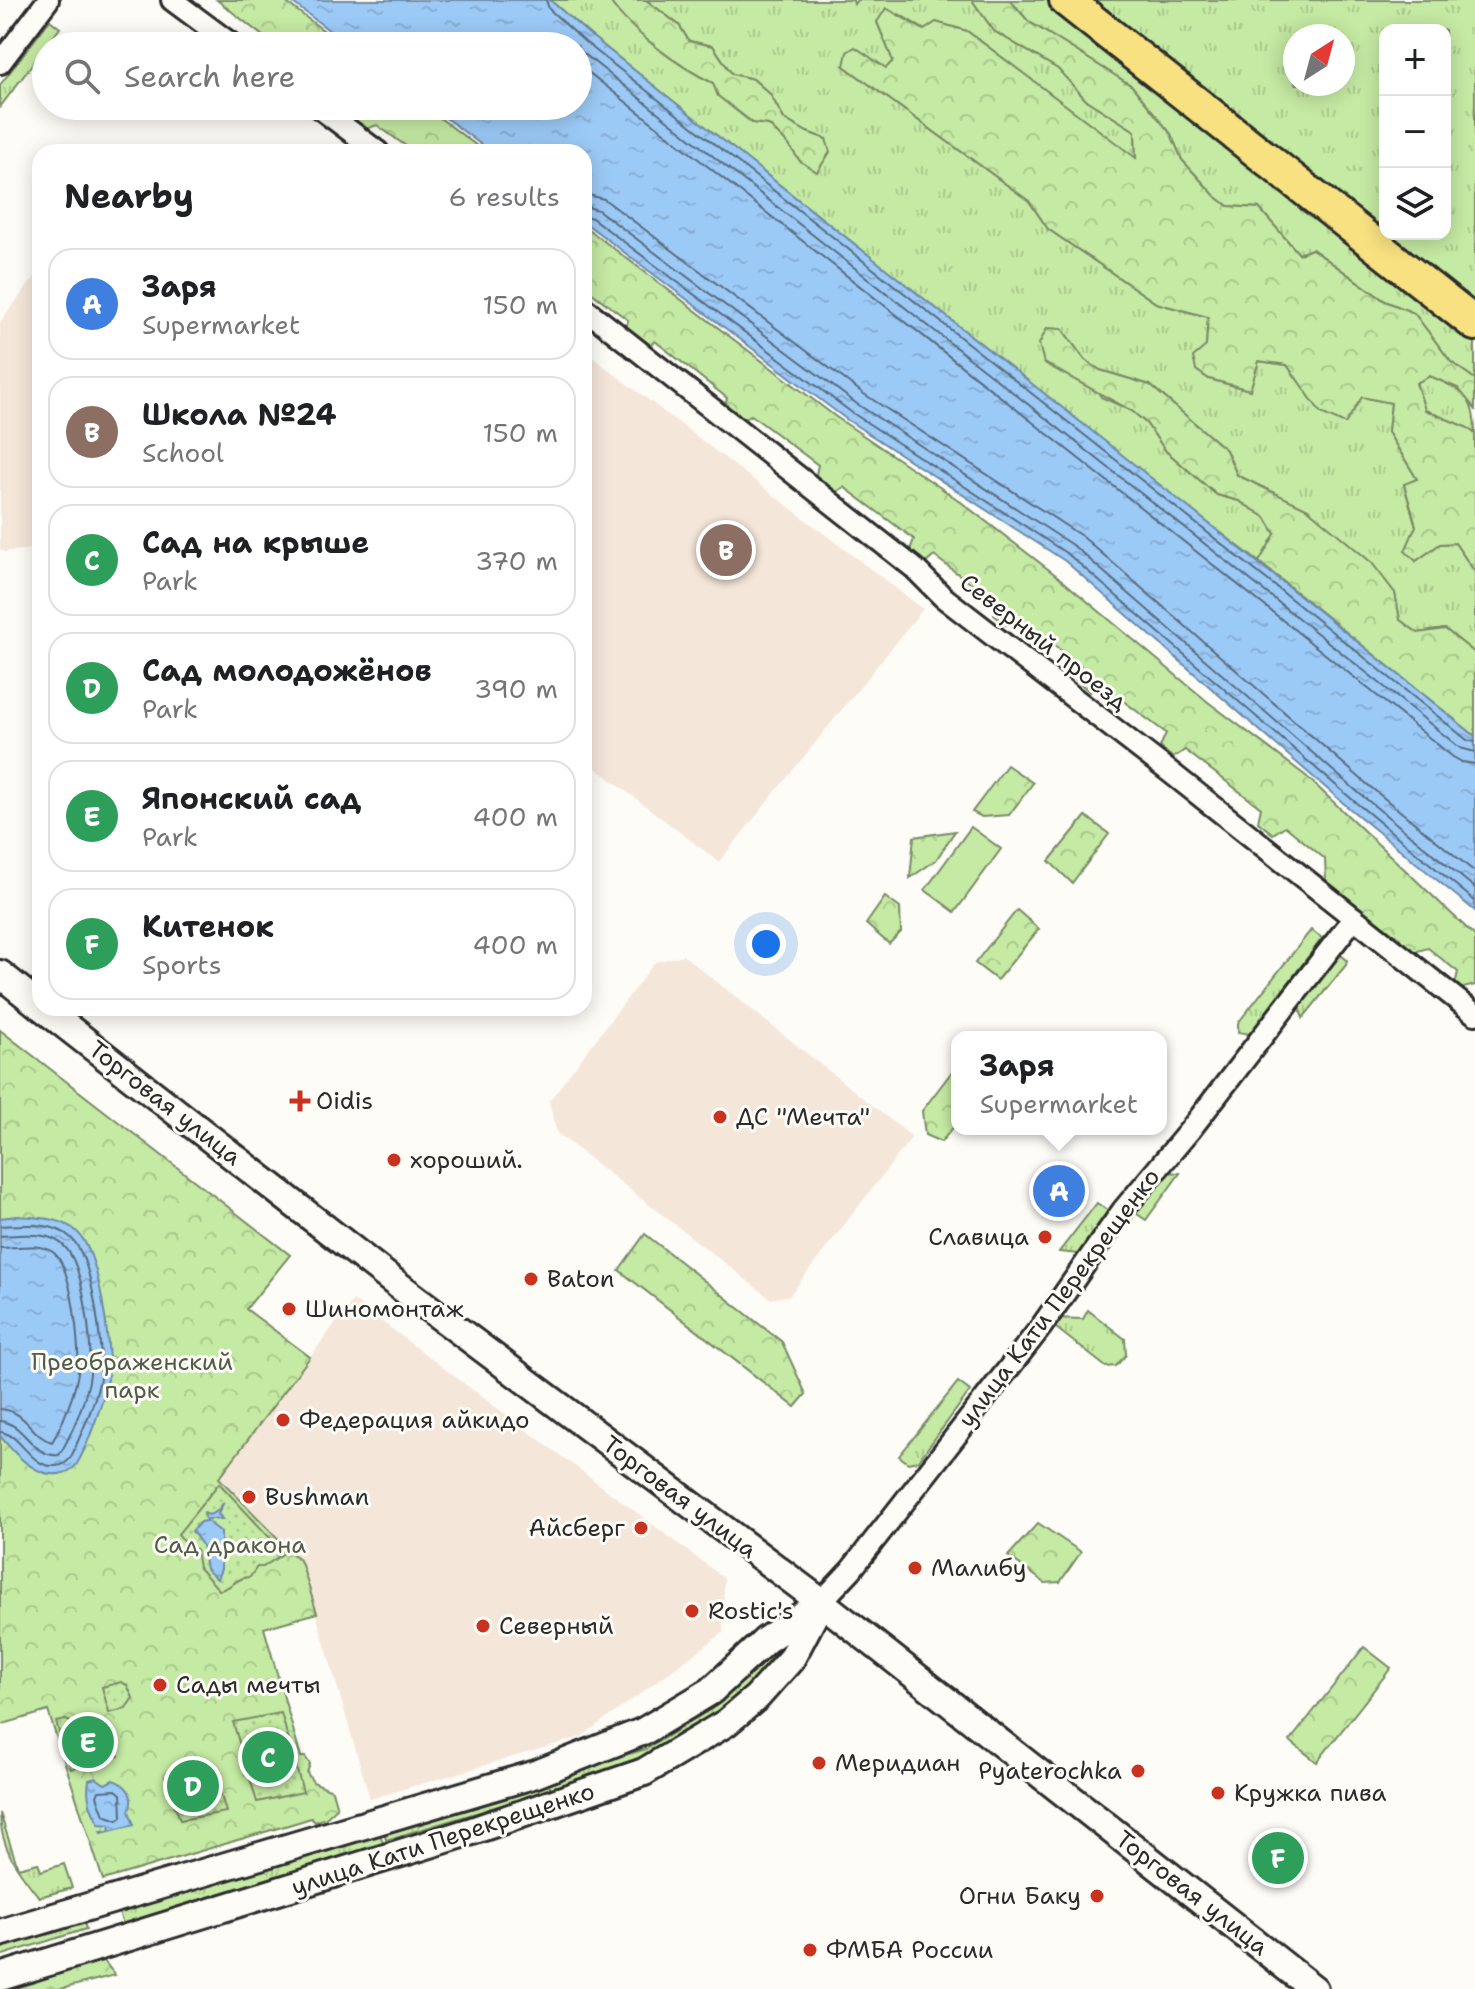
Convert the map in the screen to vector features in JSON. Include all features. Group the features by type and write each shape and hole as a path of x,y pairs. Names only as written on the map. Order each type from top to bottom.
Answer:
{"main road":[{"path":"1066,0 1475,324"}],"street":[{"path":"0,63 48,0"},
{"path":"172,0 215,32"},
{"path":"336,120 367,144"},
{"name":"Северный проезд","path":"592,314 914,568 943,597 1475,1014"},
{"name":"улица Кати Перекрещенко","path":"0,1933 536,1774 644,1731 711,1691 766,1640 821,1602 851,1570 1041,1327 1123,1210 1190,1130 1354,918"},
{"name":"Торговая улица","path":"0,974 32,999"},
{"name":"Торговая улица","path":"54,1016 398,1285 821,1602 1314,1989"},
{"name":"улица Кати Перекрещенко","path":"0,1977 469,1832 644,1772 726,1723 757,1697 791,1659 821,1602"}],"shaded area":[{"path":"32,280 32,549 4,552 0,549 0,322"},
{"path":"592,357 923,609 719,862 592,765"},
{"name":"ДС \"Мечта\"","path":"683,955 912,1137 790,1295 771,1299 557,1133 549,1101 655,962"},
{"path":"353,1300 724,1578 723,1633 581,1737 370,1799 301,1562 219,1478"}],"green space":[{"path":"217,0 283,0 325,32 258,32"},
{"path":"550,0 609,0 643,36 671,58 713,83 718,96 752,123 769,125 800,161 826,139 784,119 770,94 753,79 732,74 713,46 689,41 679,25 646,0 853,0 854,4 857,0 972,0 994,31 1058,69 1086,100 1135,131 1136,159 967,31 936,22 925,30 899,14 877,22 893,60 886,69 844,66 1029,201 1048,229 1156,303 1208,317 1206,347 1196,370 1209,379 1250,390 1258,361 1287,365 1321,412 1362,397 1391,403 1388,432 1417,479 1404,485 1416,526 1416,561 1440,544 1455,543 1475,572 1475,653 1445,629 1418,633 1400,620 1395,593 1308,509 1237,475 1226,450 1150,385 1100,370 1085,360 1062,329 1101,397 1132,411 1146,423 1166,451 1217,495 1239,501 1265,517 1276,534 1259,562 592,37 592,32 587,32"},
{"path":"609,0 646,0 679,25 689,41 713,46 732,74 753,79 770,94 784,119 826,139 830,152 817,172 800,161 769,125 753,123 718,96 713,83 642,36"},
{"path":"972,0 1010,0 1028,21 1132,86 1171,134 1182,160 1215,196 1228,206 1259,208 1299,254 1312,249 1385,301 1414,313 1451,362 1475,379 1475,409 1458,388 1430,376 1416,383 1425,410 1475,434 1475,572 1455,543 1440,544 1416,561 1405,551 1416,526 1404,484 1417,479 1388,432 1391,403 1362,397 1345,424 1321,413 1287,365 1259,361 1250,390 1209,379 1196,370 1193,357 1206,346 1208,317 1156,303 1048,229 1029,201 844,66 847,52 855,47 886,68 893,61 877,22 886,8 924,30 936,22 967,31 1136,158 1135,131 1086,100 1058,69 994,31"},
{"path":"1010,0 1048,0 1475,338 1475,379 1451,362 1414,313 1385,301 1312,249 1299,254 1259,208 1228,206 1215,196 1182,160 1171,134 1132,86 1028,21"},
{"path":"1092,0 1475,0 1475,302 1396,240 1451,240 1451,24 1379,24 1379,226"},
{"path":"50,20 60,28 57,32 41,32"},
{"path":"32,43 32,65 0,107 0,85"},
{"path":"351,120 443,120 474,144 403,144 377,125 363,130"},
{"path":"592,232 836,417 957,499 1057,576 1208,702 1306,776 1475,936 1475,985 1460,989 1455,985 1458,972 1428,948 1414,952 1326,883 1325,859 1285,826 1273,834 1258,822 1261,808 1185,750 1173,758 1160,747 1166,733 1102,685 1090,692 1076,680 1081,666 1019,618 1006,625 994,615 997,603 934,556 924,565 909,553 914,539 844,487 834,494 815,479 818,465 751,415 739,422 724,410 727,398 655,341 643,349 625,334 628,320 592,293"},
{"path":"1047,328 1062,329 1085,360 1100,370 1150,385 1226,450 1237,475 1308,509 1372,563 1395,593 1400,620 1418,633 1445,629 1475,653 1475,736 1259,562 1275,534 1265,517 1239,501 1217,495 1166,451 1146,423 1132,411 1044,363 1039,344"},
{"path":"1430,376 1465,396 1473,411 1475,434 1425,410 1416,382"},
{"path":"1007,765 1033,783 1009,815 982,817 972,812"},
{"path":"1086,816 1109,834 1072,883 1049,861"},
{"path":"971,827 1001,849 955,912 925,890"},
{"path":"955,831 936,860 910,878 914,837"},
{"path":"885,897 900,908 901,932 889,944 866,924"},
{"path":"1017,910 1039,929 997,980 975,963"},
{"path":"1311,930 1322,938 1250,1034 1238,1032 1238,1023"},
{"path":"1337,952 1347,960 1346,965 1303,1018 1297,1003"},
{"name":"Преображенский парк","path":"0,1030 290,1255 246,1309 310,1357 219,1478 301,1562 317,1613 264,1628 301,1757 305,1757 310,1764 307,1773 313,1782 332,1790 337,1808 326,1818 315,1822 311,1818 103,1880 48,1711 0,1725"},
{"path":"951,1073 951,1130 941,1142 925,1135 922,1111"},
{"path":"1167,1172 1180,1173 1146,1220 1134,1212"},
{"path":"1097,1203 1108,1211 1078,1254 1059,1252"},
{"path":"645,1234 782,1342 806,1394 795,1407 619,1270"},
{"path":"1088,1310 1125,1339 1126,1355 1116,1366 1106,1367 1056,1328 1053,1318 1083,1319"},
{"path":"958,1382 970,1391 918,1461 908,1463 899,1456"},
{"name":"Сад дракона","path":"219,1483 284,1553 263,1567 257,1567 250,1577 219,1590 199,1568 196,1549 191,1550 178,1534"},
{"path":"1038,1523 1081,1552 1060,1582 1045,1583 1008,1556"},
{"path":"782,1638 790,1646 723,1714 642,1759 386,1840 383,1825 646,1749 716,1706"},
{"path":"1364,1647 1391,1668 1317,1762 1290,1741"},
{"path":"121,1682 127,1685 133,1698 125,1709 109,1713 102,1687"},
{"path":"281,1713 303,1792 257,1802 233,1722"},
{"path":"66,1720 82,1727 105,1721 119,1756 71,1769 56,1722"},
{"path":"213,1768 226,1812 180,1820 165,1777"},
{"path":"0,1813 18,1868 38,1863 41,1871 64,1864 72,1888 39,1897 17,1868 7,1848"},
{"path":"378,1829 384,1845 123,1925 118,1909"},
{"path":"83,1919 86,1929 0,1956 0,1945"},
{"path":"84,1955 88,1965 103,1960 115,1975 61,1989 0,1989"}],"water":[{"path":"289,0 550,0 587,32 331,32"},
{"path":"592,37 1475,736 1475,911 1349,808 1065,561 846,419 592,228 592,144 480,144 449,120 592,120"},
{"path":"18,1216 56,1221 76,1231 92,1258 106,1324 108,1379 95,1423 76,1465 60,1474 36,1469 19,1457 0,1436 0,1218"},
{"path":"224,1502 218,1514 222,1519 207,1521 221,1532 221,1569 217,1579 206,1569 202,1545 192,1531 200,1522 206,1521 204,1513 209,1515 216,1512"},
{"path":"96,1778 105,1784 113,1780 126,1788 131,1796 129,1811 134,1825 101,1833 109,1831 110,1825 99,1824 90,1803 89,1780"}],"place":[{"name":"Школа №24","path":"726,550"},
{"name":"Oidis","path":"300,1101"},
{"name":"ДС \"Мечта\"","path":"720,1117"},
{"name":"хороший.","path":"394,1160"},
{"name":"Заря","path":"1059,1191"},
{"name":"Славица","path":"1045,1237"},
{"name":"Baton","path":"531,1279"},
{"name":"Шиномонтаж","path":"289,1309"},
{"name":"Федерация айкидо","path":"283,1420"},
{"name":"Bushman","path":"249,1497"},
{"name":"Айсберг","path":"641,1528"},
{"name":"Малибу","path":"915,1568"},
{"name":"Rostic's","path":"692,1611"},
{"name":"Северный","path":"483,1626"},
{"name":"Сады мечты","path":"160,1685"},
{"name":"Японский сад","path":"88,1742"},
{"name":"Сад на крыше","path":"268,1757"},
{"name":"Меридиан","path":"819,1763"},
{"name":"Pyaterochka","path":"1138,1771"},
{"name":"Сад молодожёнов","path":"193,1786"},
{"name":"Кружка пива","path":"1218,1793"},
{"name":"Китенок","path":"1278,1858"},
{"name":"Огни Баку","path":"1097,1896"},
{"name":"ФМБА России","path":"810,1950"}]}
